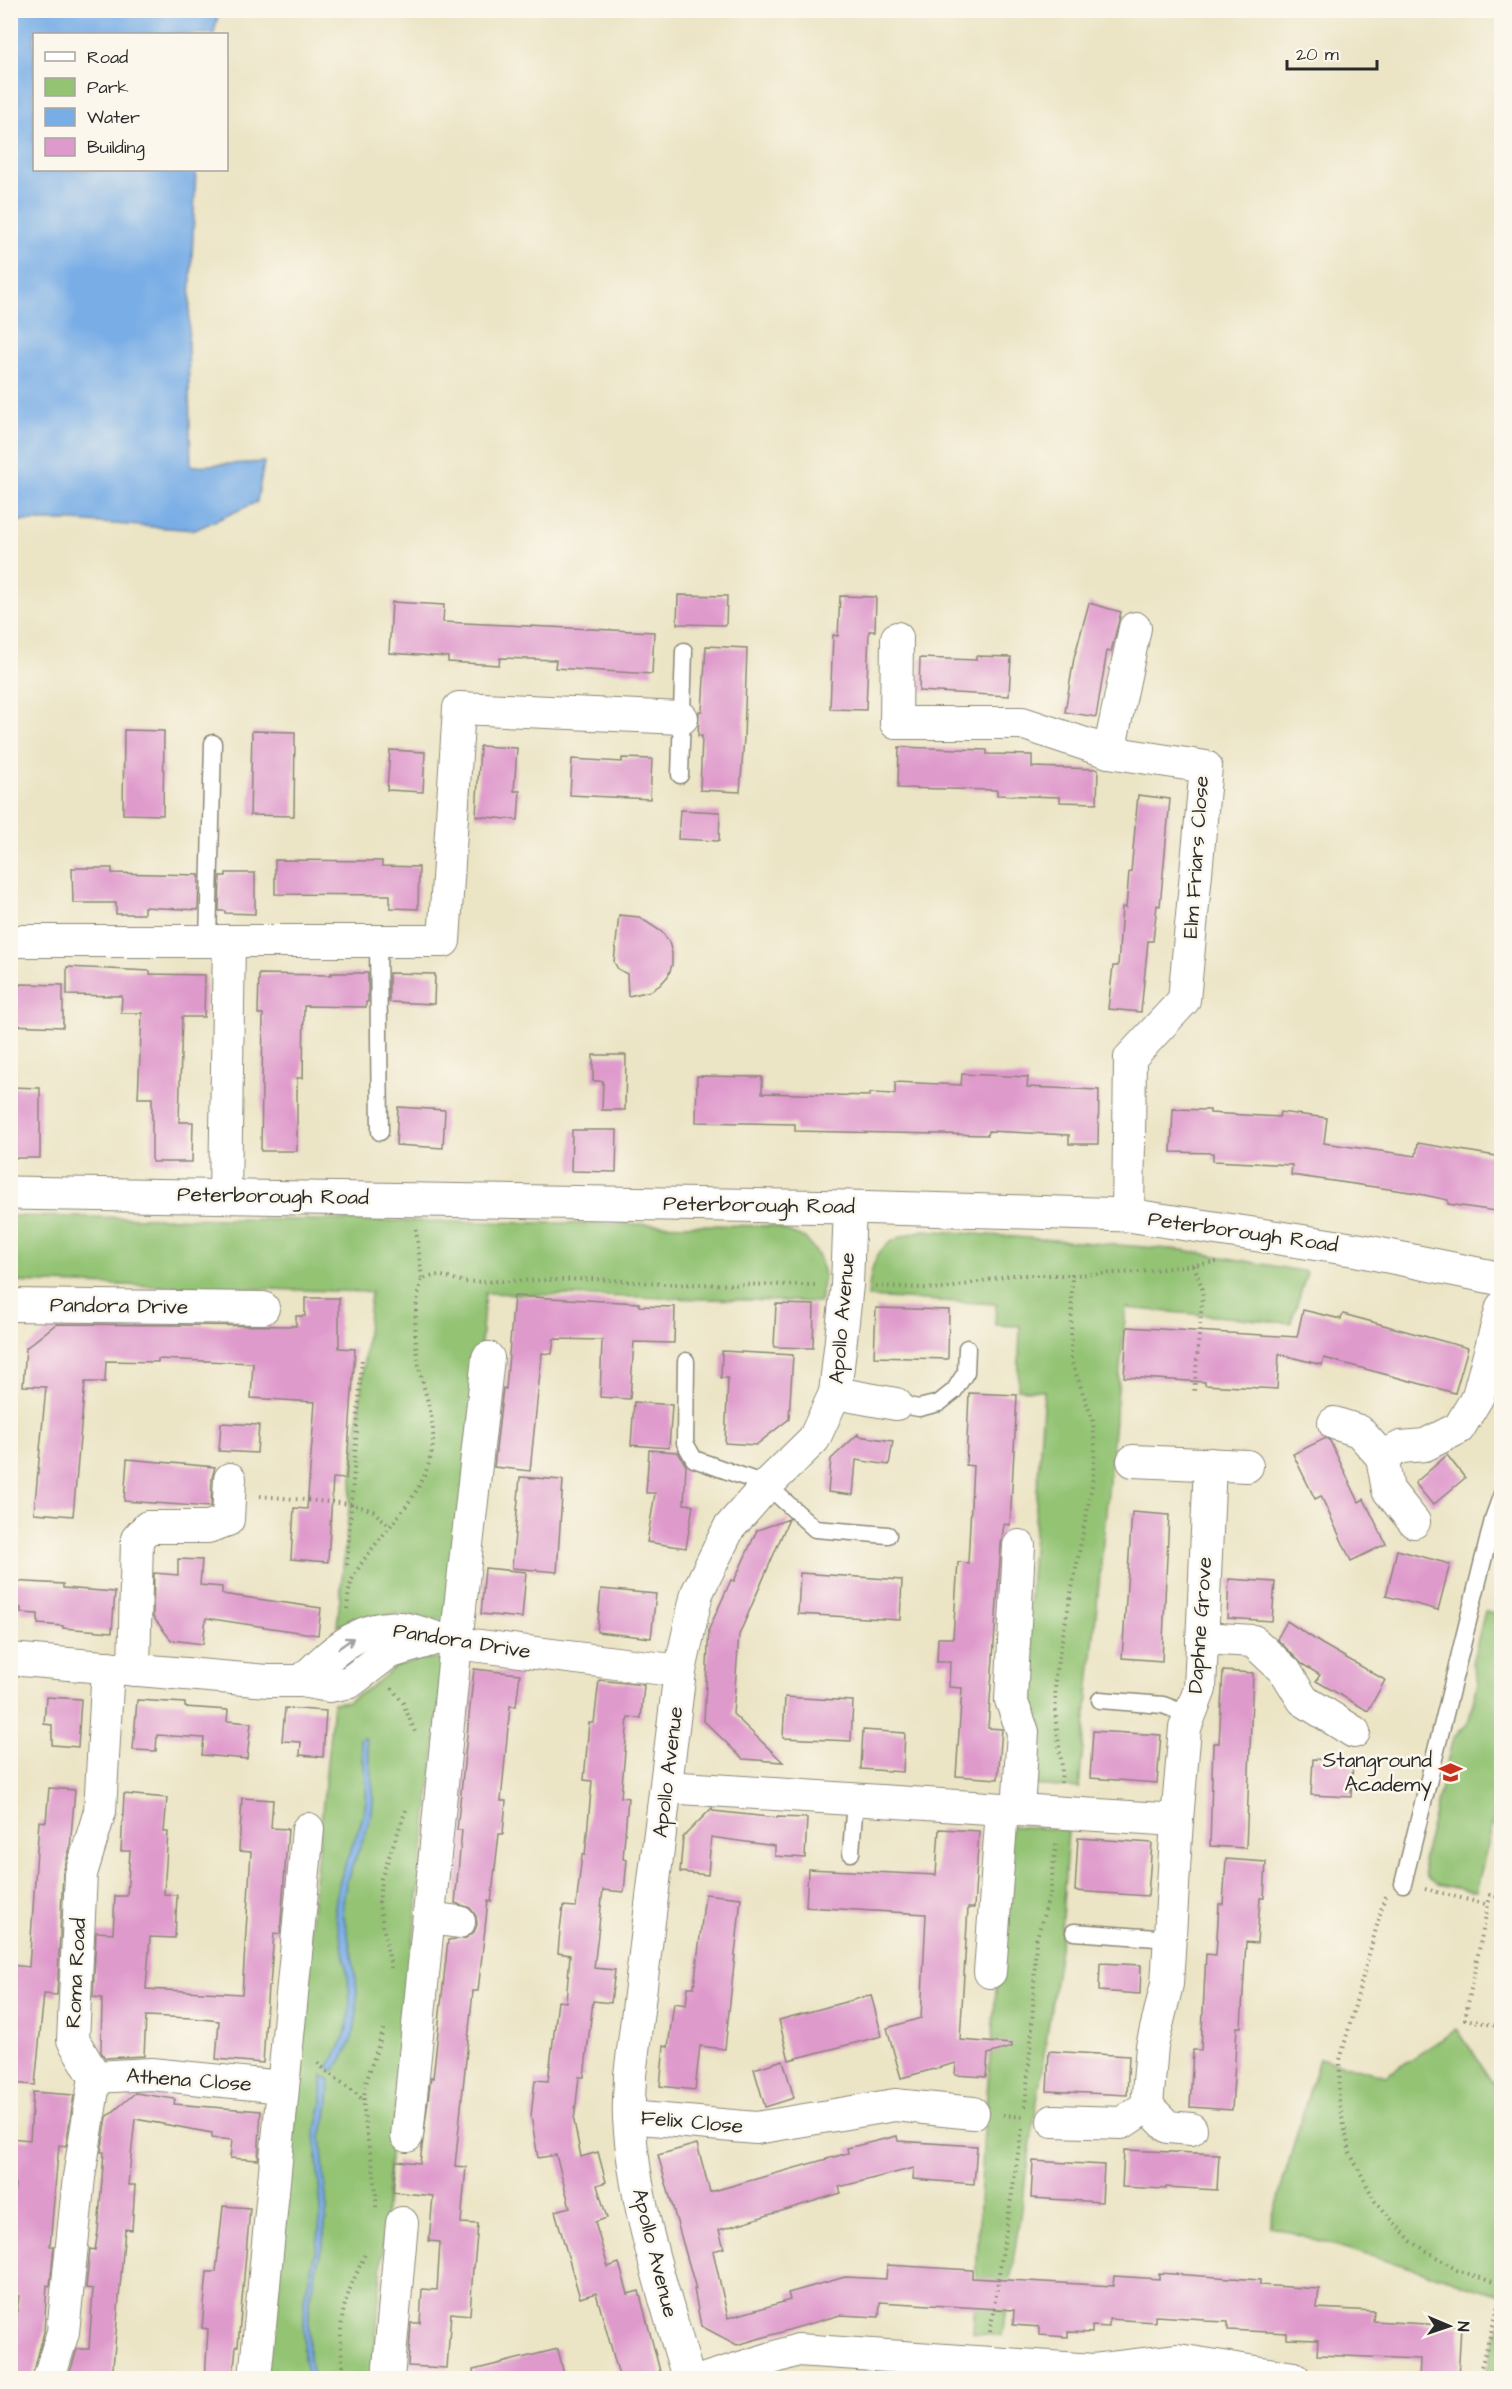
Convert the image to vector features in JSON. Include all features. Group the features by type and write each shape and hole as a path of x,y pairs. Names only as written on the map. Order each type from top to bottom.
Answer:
{"main road":[{"name":"Peterborough Road","path":"10,1193 415,1198 1128,1215 1358,1250 1502,1279"}],"street":[{"path":"1109,752 1135,628"},
{"name":"Elm Friars Close","path":"897,638 896,723 1022,723 1109,752 1206,767 1184,1000 1130,1058 1128,1215"},
{"path":"10,941 444,941 459,708 682,718"},
{"path":"218,941 225,1195"},
{"name":"Apollo Avenue","path":"688,2379 653,2256 639,2196 629,2116 630,2075 680,1671 696,1593 729,1528 767,1485 814,1439 835,1393 847,1285 849,1207"},
{"name":"Pandora Drive","path":"10,1305 262,1308"},
{"path":"1382,1457 1401,1447 1425,1445 1459,1428 1478,1395 1502,1307"},
{"path":"407,2136 444,1920 446,1641 488,1358"},
{"path":"835,1393 896,1404"},
{"path":"1334,1423 1359,1431 1382,1457 1388,1490 1414,1522"},
{"path":"1133,1461 1247,1466"},
{"name":"Daphne Grove","path":"1147,2106 1152,2046 1167,1984 1185,1728 1200,1689 1210,1464"},
{"name":"Roma Road","path":"95,2076 72,2040 81,1874 99,1811 121,1668 137,1539 148,1527 208,1527 228,1520 230,1486"},
{"path":"990,1972 1010,1810 1023,1732 1011,1700 1019,1546"},
{"path":"1202,1638 1253,1641 1286,1672 1303,1700 1354,1732"},
{"path":"10,1659 268,1681 302,1681 329,1686 350,1682 388,1653 446,1641"},
{"name":"Pandora Drive","path":"446,1641 680,1671"},
{"path":"666,1787 1177,1820"},
{"path":"255,2379 308,1828"},
{"name":"Athena Close","path":"95,2076 151,2074 283,2087"},
{"path":"49,2379 63,2332 79,2177 95,2076"},
{"name":"Felix Close","path":"629,2116 756,2128 895,2105 973,2113"},
{"path":"1053,2121 1122,2123 1147,2106 1168,2127 1191,2129"},
{"path":"388,2379 402,2223"},
{"path":"708,2379 798,2350 954,2369 1016,2372 1094,2370 1178,2360 1290,2378"}],"lane":[{"path":"680,776 684,651"},
{"path":"213,743 218,941"},
{"path":"378,941 380,1132"},
{"path":"896,1404 920,1408 939,1404 954,1391 966,1372 967,1348"},
{"path":"686,1361 685,1443 694,1459 767,1485 815,1529 888,1535"},
{"path":"1403,1884 1494,1515 1502,1494"},
{"path":"1100,1700 1162,1705 1190,1715"},
{"path":"851,1853 855,1800"},
{"path":"1074,1932 1170,1938"}],"path":[{"path":"415,1198 422,1279"},
{"path":"1194,1265 1203,1291 1194,1392"},
{"path":"346,1565 362,1358"},
{"path":"230,1486 352,1504 374,1511 390,1526"},
{"path":"1488,1905 1403,1884 1388,1885 1340,2060 1339,2103 1350,2153 1375,2201 1411,2241 1457,2270 1502,2285"},
{"path":"1502,1898 1490,1895 1465,2019 1502,2027"},
{"path":"287,2050 312,2057 327,2073 345,2084 363,2100"},
{"path":"973,2113 1053,2121"},
{"path":"1478,2379 1502,2294"}],"green space":[{"path":"11,1216 775,1226 805,1238 819,1256 824,1275 820,1302 485,1293 449,1621 397,1614 366,1618 337,1626 371,1292 11,1282"},
{"path":"924,1230 1183,1250 1307,1272 1291,1323 1126,1308 1079,1788 1030,1785 1023,1693 1044,1391 1018,1389 1020,1326 995,1325 996,1304 868,1297 872,1269 881,1250 897,1239"},
{"path":"1485,1611 1501,1614 1501,1791 1476,1892 1437,1884 1426,1876 1423,1861 1453,1738 1468,1723 1478,1683 1472,1663"},
{"path":"423,1659 444,1660 391,2144 373,2378 265,2378 333,1703 348,1701 374,1685 396,1666"},
{"path":"1010,1826 1068,1830 1060,1948 1002,2336 973,2333 984,2129"},
{"path":"1457,2029 1501,2094 1501,2295 1270,2226 1319,2058 1386,2076"},
{"path":"1501,2319 1501,2378 1485,2378"}],"water":[{"path":"11,10 219,11 214,33 33,33 33,171 196,171 188,346 191,466 264,462 257,502 195,530 73,521 11,521"},
{"path":"363,1737 366,1739 372,1775 372,1812 347,1882 343,1908 357,1991 356,2024 352,2040 334,2071 328,2067 344,2037 350,2008 348,1977 336,1918 336,1896 366,1803 360,1739"},
{"path":"322,2075 330,2080 329,2105 321,2137 327,2210 323,2241 309,2300 309,2358 314,2378 308,2378 304,2359 304,2299 318,2239 321,2210 315,2135 322,2103"}],"building":[{"path":"678,595 727,596 726,625 677,624"},
{"path":"840,596 876,597 875,631 869,631 866,710 830,709 833,635 838,636"},
{"path":"392,602 444,605 443,622 654,632 652,674 555,668 556,660 500,658 499,665 448,662 448,657 389,653"},
{"path":"1089,603 1121,612 1111,652 1107,651 1096,717 1065,712 1074,658"},
{"path":"706,646 747,648 740,792 700,790 702,736 698,736 699,711 702,711"},
{"path":"976,656 1011,657 1009,696 919,691 920,658 976,660"},
{"path":"124,730 164,731 163,815 123,814"},
{"path":"252,731 295,732 294,816 250,815"},
{"path":"480,746 517,748 514,791 520,791 518,820 476,816"},
{"path":"899,747 987,750 987,754 1032,755 1032,767 1098,769 1097,803 1060,802 1060,797 997,795 997,790 898,788"},
{"path":"390,750 425,752 423,792 387,790"},
{"path":"622,758 652,759 650,799 570,795 572,759 622,762"},
{"path":"1138,795 1170,799 1160,906 1157,905 1153,941 1148,941 1141,1012 1108,1009 1113,966 1118,966 1122,907 1126,908"},
{"path":"680,810 720,812 719,841 678,839"},
{"path":"275,860 382,861 382,866 419,867 418,909 390,908 390,895 275,894"},
{"path":"72,868 112,868 112,873 199,875 198,910 144,907 144,914 116,914 116,903 73,903"},
{"path":"226,873 255,873 255,914 219,911 220,876 226,876"},
{"path":"619,915 639,917 662,932 669,942 672,965 668,976 651,991 628,996 627,974 618,969 614,962"},
{"path":"67,967 150,971 150,974 205,975 204,1017 182,1017 179,1122 193,1122 192,1162 152,1162 152,1098 138,1098 142,1013 121,1013 122,996 67,995"},
{"path":"331,973 368,973 368,1002 366,1002 366,1007 304,1006 303,1078 297,1078 297,1151 261,1151 263,1014 258,1014 259,974 331,975"},
{"path":"389,973 435,974 434,1004 389,1002"},
{"path":"20,984 63,985 63,1027 10,1025 10,986 20,986"},
{"path":"593,1055 626,1055 625,1110 602,1110 603,1081 593,1081"},
{"path":"962,1074 1028,1077 1027,1087 1099,1090 1098,1144 1069,1144 1069,1135 989,1131 988,1135 795,1131 795,1124 696,1122 697,1076 762,1077 762,1093 870,1096 870,1093 895,1094 895,1082 961,1085"},
{"path":"10,1087 40,1088 40,1158 10,1158"},
{"path":"398,1107 445,1110 443,1148 396,1145"},
{"path":"1173,1109 1279,1117 1280,1112 1327,1118 1324,1143 1416,1156 1418,1143 1502,1157 1502,1212 1448,1204 1448,1200 1410,1192 1291,1175 1292,1165 1213,1161 1213,1153 1171,1152"},
{"path":"572,1130 617,1130 616,1172 571,1171"},
{"path":"514,1296 675,1307 674,1343 634,1342 630,1399 600,1397 602,1340 554,1339 552,1354 542,1353 530,1471 494,1467 503,1388 506,1389"},
{"path":"305,1298 339,1298 339,1348 355,1349 346,1479 333,1478 328,1562 291,1559 294,1508 307,1509 315,1402 251,1398 253,1363 158,1359 158,1362 106,1361 105,1382 85,1382 73,1516 34,1513 46,1387 23,1386 26,1348 56,1324 296,1326 296,1316 305,1316"},
{"path":"776,1304 814,1305 813,1348 774,1347"},
{"path":"876,1308 949,1310 948,1359 874,1357"},
{"path":"1303,1310 1341,1319 1343,1314 1468,1348 1455,1393 1324,1358 1322,1365 1279,1354 1277,1389 1124,1377 1127,1327 1297,1337"},
{"path":"722,1351 793,1355 789,1419 756,1445 725,1443 728,1378 721,1378"},
{"path":"969,1393 1017,1395 1010,1525 1004,1524 1001,1545 988,1728 1002,1729 998,1779 956,1776 962,1688 949,1687 950,1662 937,1662 938,1638 953,1638 958,1562 968,1563 973,1466 966,1465"},
{"path":"634,1402 672,1405 669,1448 631,1445"},
{"path":"221,1423 259,1425 257,1453 219,1451"},
{"path":"858,1434 858,1436 893,1441 889,1465 856,1460 853,1495 828,1492 831,1459"},
{"path":"1326,1438 1330,1441 1359,1502 1364,1499 1386,1544 1351,1561 1321,1496 1315,1499 1293,1454"},
{"path":"649,1450 678,1452 686,1466 684,1504 693,1505 686,1548 647,1542 655,1493 646,1493"},
{"path":"1447,1455 1465,1478 1433,1505 1415,1483"},
{"path":"127,1459 215,1467 212,1478 211,1507 124,1501"},
{"path":"520,1477 563,1480 557,1572 512,1568"},
{"path":"1132,1512 1169,1515 1162,1661 1122,1658"},
{"path":"789,1519 739,1635 733,1714 783,1762 743,1759 704,1721 709,1629 757,1530"},
{"path":"1397,1550 1450,1564 1438,1610 1386,1596"},
{"path":"178,1559 202,1560 200,1585 222,1587 222,1594 321,1608 318,1635 206,1618 203,1644 171,1640 153,1617 154,1573 178,1575"},
{"path":"485,1568 526,1572 522,1618 481,1614"},
{"path":"800,1573 902,1580 900,1620 798,1614"},
{"path":"1229,1579 1275,1582 1272,1621 1227,1618"},
{"path":"10,1581 63,1584 63,1588 115,1592 112,1632 38,1624 38,1614 21,1613 21,1608 10,1607"},
{"path":"601,1589 656,1594 651,1638 597,1632"},
{"path":"1287,1621 1385,1680 1368,1711 1316,1681 1320,1675 1302,1664 1277,1639"},
{"path":"474,1669 520,1674 516,1706 510,1706 501,1801 506,1801 503,1834 499,1834 491,1902 488,1901 478,1991 473,1991 455,2166 466,2167 461,2223 478,2224 470,2315 451,2313 447,2368 408,2366 411,2323 420,2323 422,2289 437,2290 440,2242 429,2241 433,2196 393,2192 396,2161 420,2163 431,2077 433,2078 448,1940 466,1938 474,1932 477,1925 476,1916 470,1908 455,1903 462,1830 457,1830"},
{"path":"1223,1671 1253,1673 1246,1848 1210,1846 1213,1743 1219,1743"},
{"path":"599,1680 644,1685 641,1718 628,1717 621,1797 628,1798 623,1859 627,1860 624,1892 603,1890 594,1968 615,1970 611,2003 593,2001 584,2077 579,2077 574,2121 581,2157 598,2152 606,2182 597,2185 607,2218 595,2222 608,2267 619,2263 628,2294 639,2291 662,2379 620,2379 596,2293 580,2298 555,2211 570,2207 556,2155 538,2158 531,2116 535,2080 548,2081 558,2001 566,2002 570,1955 558,1953 560,1930 563,1906 576,1907 582,1855 585,1855 592,1781 584,1780 589,1723 594,1723"},
{"path":"46,1697 81,1699 78,1747 52,1745 52,1725 44,1724"},
{"path":"785,1697 853,1701 851,1741 783,1738"},
{"path":"137,1700 185,1703 185,1707 228,1710 227,1721 251,1723 247,1759 202,1755 204,1738 157,1735 156,1751 133,1750"},
{"path":"285,1708 326,1711 323,1757 300,1755 301,1742 282,1741"},
{"path":"863,1730 905,1733 903,1772 861,1769"},
{"path":"1093,1731 1161,1735 1157,1783 1090,1778"},
{"path":"1313,1759 1353,1761 1351,1797 1311,1795"},
{"path":"49,1788 75,1790 70,1848 63,1873 57,1995 44,1994 35,2085 10,2083 12,1965 29,1967 39,1821 46,1822"},
{"path":"124,1794 167,1798 164,1832 168,1832 164,1894 177,1895 175,1938 150,1937 146,1989 242,1994 251,1852 239,1851 242,1798 273,1800 271,1828 288,1829 280,1934 274,1933 270,1986 268,1986 263,2063 216,2059 219,2021 192,2018 146,2016 144,2056 105,2058 101,2052 102,1998 93,1997 96,1932 113,1933 115,1896 127,1896 130,1851 121,1851"},
{"path":"712,1808 713,1811 777,1818 807,1818 805,1858 775,1856 775,1846 711,1837 708,1875 680,1872 683,1837"},
{"path":"939,1829 979,1831 974,1908 968,1908 960,2040 1012,2044 1012,2047 988,2054 986,2077 955,2075 956,2063 901,2078 887,2028 921,2018 926,1914 806,1907 808,1869 936,1875"},
{"path":"1078,1838 1152,1843 1148,1896 1075,1891"},
{"path":"1226,1859 1266,1862 1264,1898 1260,1898 1257,1943 1246,1942 1241,2027 1237,2027 1232,2110 1190,2107 1193,2050 1201,2050 1206,1954 1216,1955 1219,1904 1223,1904"},
{"path":"705,1894 741,1898 725,2049 700,2046 695,2090 660,2086 664,2046 668,2047 674,2003 686,2005 688,1987 694,1987"},
{"path":"1100,1963 1141,1965 1140,1994 1099,1991"},
{"path":"871,1995 882,2036 789,2060 779,2020"},
{"path":"1049,2051 1129,2056 1127,2095 1047,2091"},
{"path":"783,2060 794,2098 765,2107 754,2069"},
{"path":"33,2092 74,2095 66,2146 59,2145 50,2246 54,2246 50,2286 47,2285 44,2332 32,2379 11,2379 19,2296 10,2295 10,2240 15,2184 10,2183 10,2138 30,2140"},
{"path":"135,2093 175,2099 174,2104 261,2111 258,2160 230,2158 232,2140 212,2138 212,2133 135,2119 128,2185 135,2185 132,2230 125,2229 112,2379 68,2379 77,2349 89,2349 93,2289 86,2288 90,2249 95,2250 98,2231 104,2152 101,2152 107,2117"},
{"path":"897,2136 898,2141 977,2146 974,2184 913,2179 914,2168 839,2187 841,2193 719,2230 724,2248 713,2251 728,2318 790,2300 788,2293 845,2277 886,2279 887,2265 972,2270 972,2278 1113,2286 1114,2276 1159,2279 1159,2273 1260,2280 1260,2285 1319,2289 1317,2308 1374,2311 1373,2321 1461,2326 1458,2379 1419,2379 1420,2359 1317,2355 1318,2340 1287,2339 1287,2333 1228,2330 1228,2322 1204,2321 1204,2319 1155,2316 1155,2322 1109,2319 1109,2327 1092,2326 1092,2333 1068,2332 1068,2337 1040,2335 1040,2327 1013,2325 1014,2310 880,2302 879,2317 840,2315 737,2345 701,2326 694,2289 696,2289 658,2155 697,2144 710,2192 848,2153 847,2148"},
{"path":"1124,2150 1219,2154 1217,2190 1122,2187"},
{"path":"1033,2161 1104,2165 1102,2202 1031,2198"},
{"path":"223,2206 250,2208 238,2346 236,2346 233,2379 205,2379 208,2329 202,2328 207,2272 216,2272"},
{"path":"558,2349 565,2379 474,2379 473,2370"}],"place":[{"name":"Stanground Academy","path":"1450,1772"}]}
